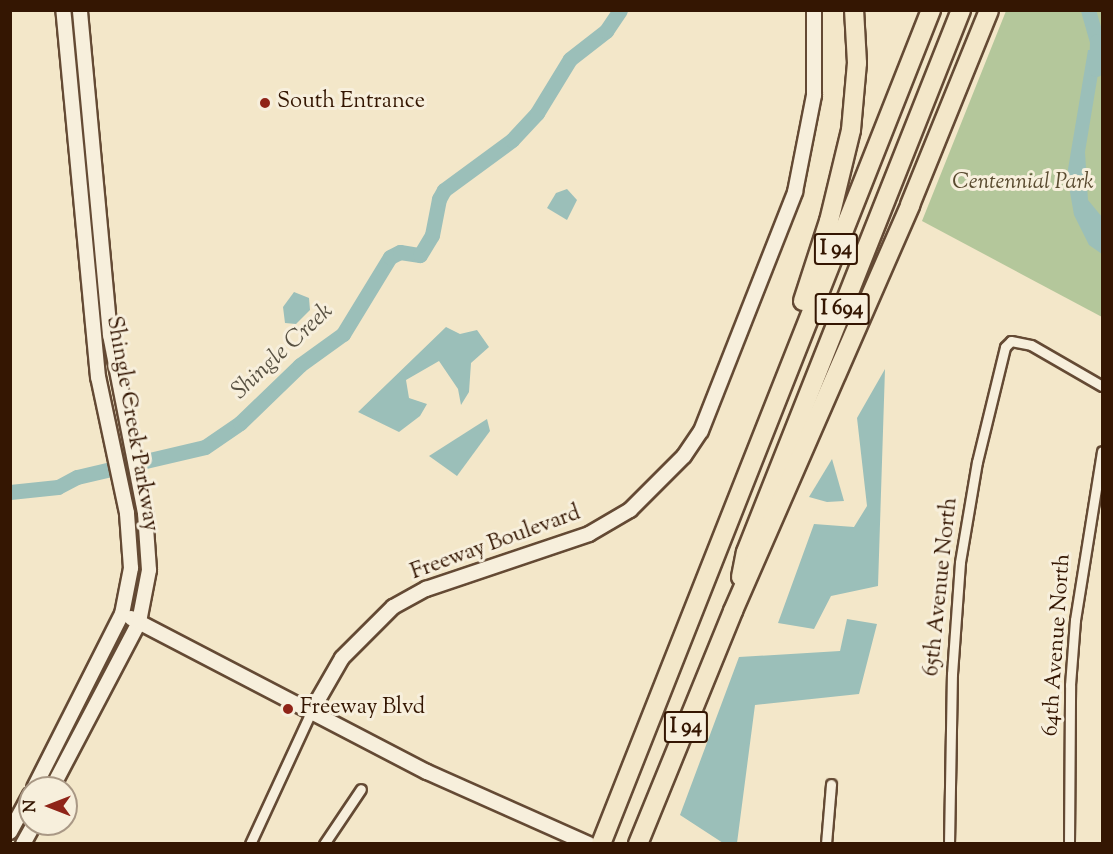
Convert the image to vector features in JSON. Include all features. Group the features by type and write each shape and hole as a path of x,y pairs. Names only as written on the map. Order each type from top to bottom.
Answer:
{"highway":[{"path":"740,486 823,242 843,171 856,88 854,10"},
{"name":"I 94","path":"601,843 740,486 931,10"},
{"name":"I 694","path":"734,611 746,552 961,10"},
{"name":"I 94","path":"638,843 734,611 873,292 988,10"}],"street":[{"name":"Shingle Creek Parkway","path":"40,776 122,614 131,568 130,534 112,450 94,342 63,10"},
{"name":"Shingle Creek Parkway","path":"58,776 139,622 149,570 148,535 129,446 110,335 80,10"},
{"name":"Freeway Boulevard","path":"250,843 311,712 342,658 393,607 426,589 589,534 630,510 684,456 701,431 795,192 814,95 814,10"},
{"name":"65th Avenue North","path":"949,843 952,674 960,562 985,429 1002,358 1011,341 1031,345 1102,386"},
{"name":"64th Avenue North","path":"1069,843 1070,685 1075,620 1102,451"},
{"path":"122,614 427,772 589,843"},
{"path":"826,843 831,784"},
{"path":"324,843 361,789"},
{"path":"10,832 18,817"}],"green space":[{"name":"Centennial Park","path":"1006,11 1102,11 1102,317 922,221"}],"water":[{"path":"1088,50 1102,50 1085,152 1088,200 1102,217 1102,254 1089,245 1074,215 1067,175"},
{"path":"567,189 577,200 567,220 547,208 556,193"},
{"path":"294,292 309,298 310,310 296,324 285,323 283,307"},
{"path":"446,327 460,334 477,330 489,347 471,363 469,392 461,405 458,389 439,361 406,380 409,398 427,404 420,416 399,432 358,412"},
{"path":"885,369 878,586 831,596 814,629 778,623 814,524 854,527 867,506 857,418"},
{"path":"487,419 490,431 457,476 429,456"},
{"path":"832,459 844,501 827,502 809,497"},
{"path":"847,619 877,624 859,694 755,705 737,843 723,843 680,815 739,657 840,651"}],"waterway":[{"name":"Shingle Creek","path":"10,492 58,487 77,477 205,447 240,423 300,365 343,334 390,257 400,252 420,255 432,235 439,199 444,190 512,140 537,113 570,59 606,31 620,10"},
{"name":"Shingle Creek","path":"1088,10 1097,41 1096,69"}],"place":[{"name":"South Entrance","path":"265,103"},
{"name":"Freeway Blvd","path":"288,709"}]}
